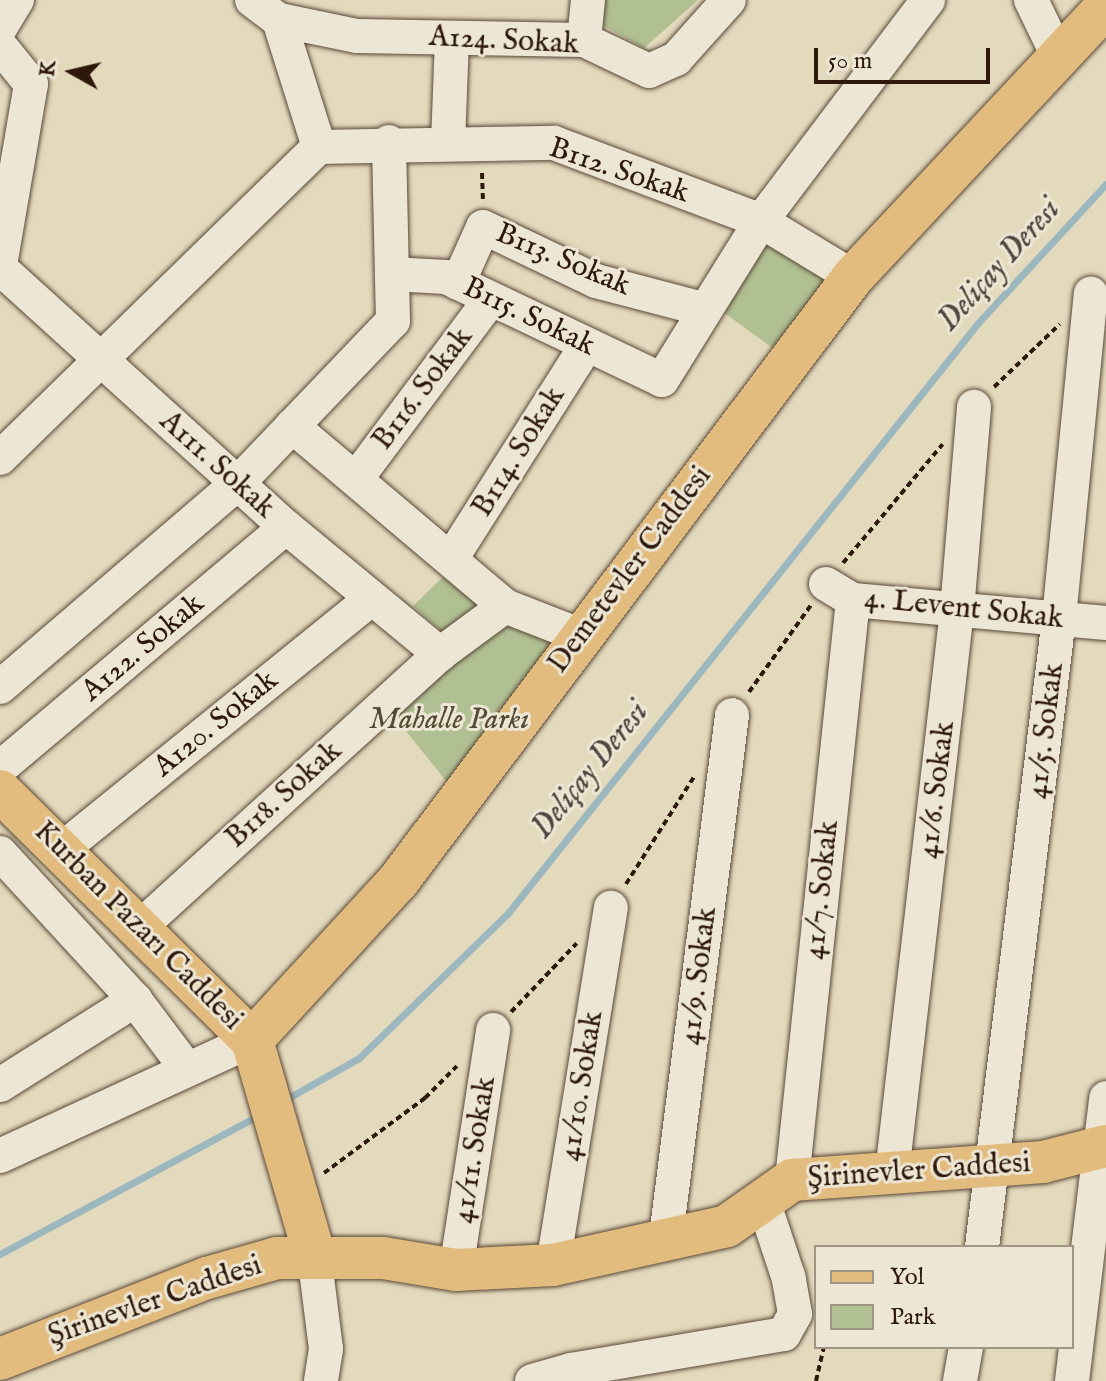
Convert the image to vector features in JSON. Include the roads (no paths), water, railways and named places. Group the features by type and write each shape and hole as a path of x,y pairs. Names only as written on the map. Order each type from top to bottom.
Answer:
{"main road":[{"name":"Demetevler Caddesi","path":"255,1049 399,880 853,277 1106,7"},
{"name":"Kurban Pazarı Caddesi","path":"0,791 140,927 255,1049 314,1254"},
{"name":"Şirinevler Caddesi","path":"0,1359 207,1278 277,1258 314,1254 456,1270 553,1265 666,1237 727,1226 778,1192 892,1173 1043,1162 1103,1147"}],"street":[{"path":"0,28 17,0"},
{"path":"584,40 588,0"},
{"name":"A124. Sokak","path":"266,10 357,36 584,40 649,71 676,59 729,0"},
{"path":"703,309 761,221 928,0"},
{"path":"1031,0 1059,58"},
{"path":"0,458 102,363 319,147 266,10"},
{"path":"448,143 452,38"},
{"name":"A111. Sokak","path":"0,46 31,84 0,267 102,363 286,527 440,654"},
{"path":"0,687 238,483 393,321 389,142"},
{"name":"B112. Sokak","path":"319,147 389,142 554,143 761,221 853,277"},
{"name":"B113. Sokak","path":"458,283 483,227 596,281 703,309"},
{"name":"B115. Sokak","path":"392,274 446,277 662,380 703,309"},
{"name":"41/5. Sokak","path":"982,1245 996,1167 1059,618 1091,294"},
{"name":"B116. Sokak","path":"356,479 490,300"},
{"name":"B114. Sokak","path":"451,559 586,346"},
{"name":"41/6. Sokak","path":"892,1173 957,610 974,407"},
{"path":"292,426 505,606 582,636"},
{"name":"A122. Sokak","path":"0,768 286,527"},
{"name":"4. Levent Sokak","path":"840,592 957,610 1106,623"},
{"name":"41/7. Sokak","path":"778,1192 840,592"},
{"name":"A120. Sokak","path":"61,850 371,599"},
{"name":"B118. Sokak","path":"140,927 440,654 505,606"},
{"name":"41/9. Sokak","path":"666,1237 732,715"},
{"path":"0,853 135,1000 187,1069"},
{"name":"41/10. Sokak","path":"553,1265 611,908"},
{"path":"0,1085 135,1000"},
{"name":"41/11. Sokak","path":"456,1270 493,1030"},
{"name":"Demetevler Caddesi","path":"0,1156 187,1069 255,1049"},
{"path":"1072,1381 1103,1147 1106,1098"},
{"path":"532,1381 571,1370 784,1334 795,1314 778,1192"},
{"path":"314,1254 326,1349 321,1381"},
{"path":"960,1381 966,1349"}],"waterway":[{"name":"Deliçay Deresi","path":"283,1101 359,1058 508,913 978,323 1106,184"},
{"name":"Deliçay Deresi","path":"0,1254 259,1115"}],"park label":[{"name":"Mahalle Parkı","path":"449,720"}]}
